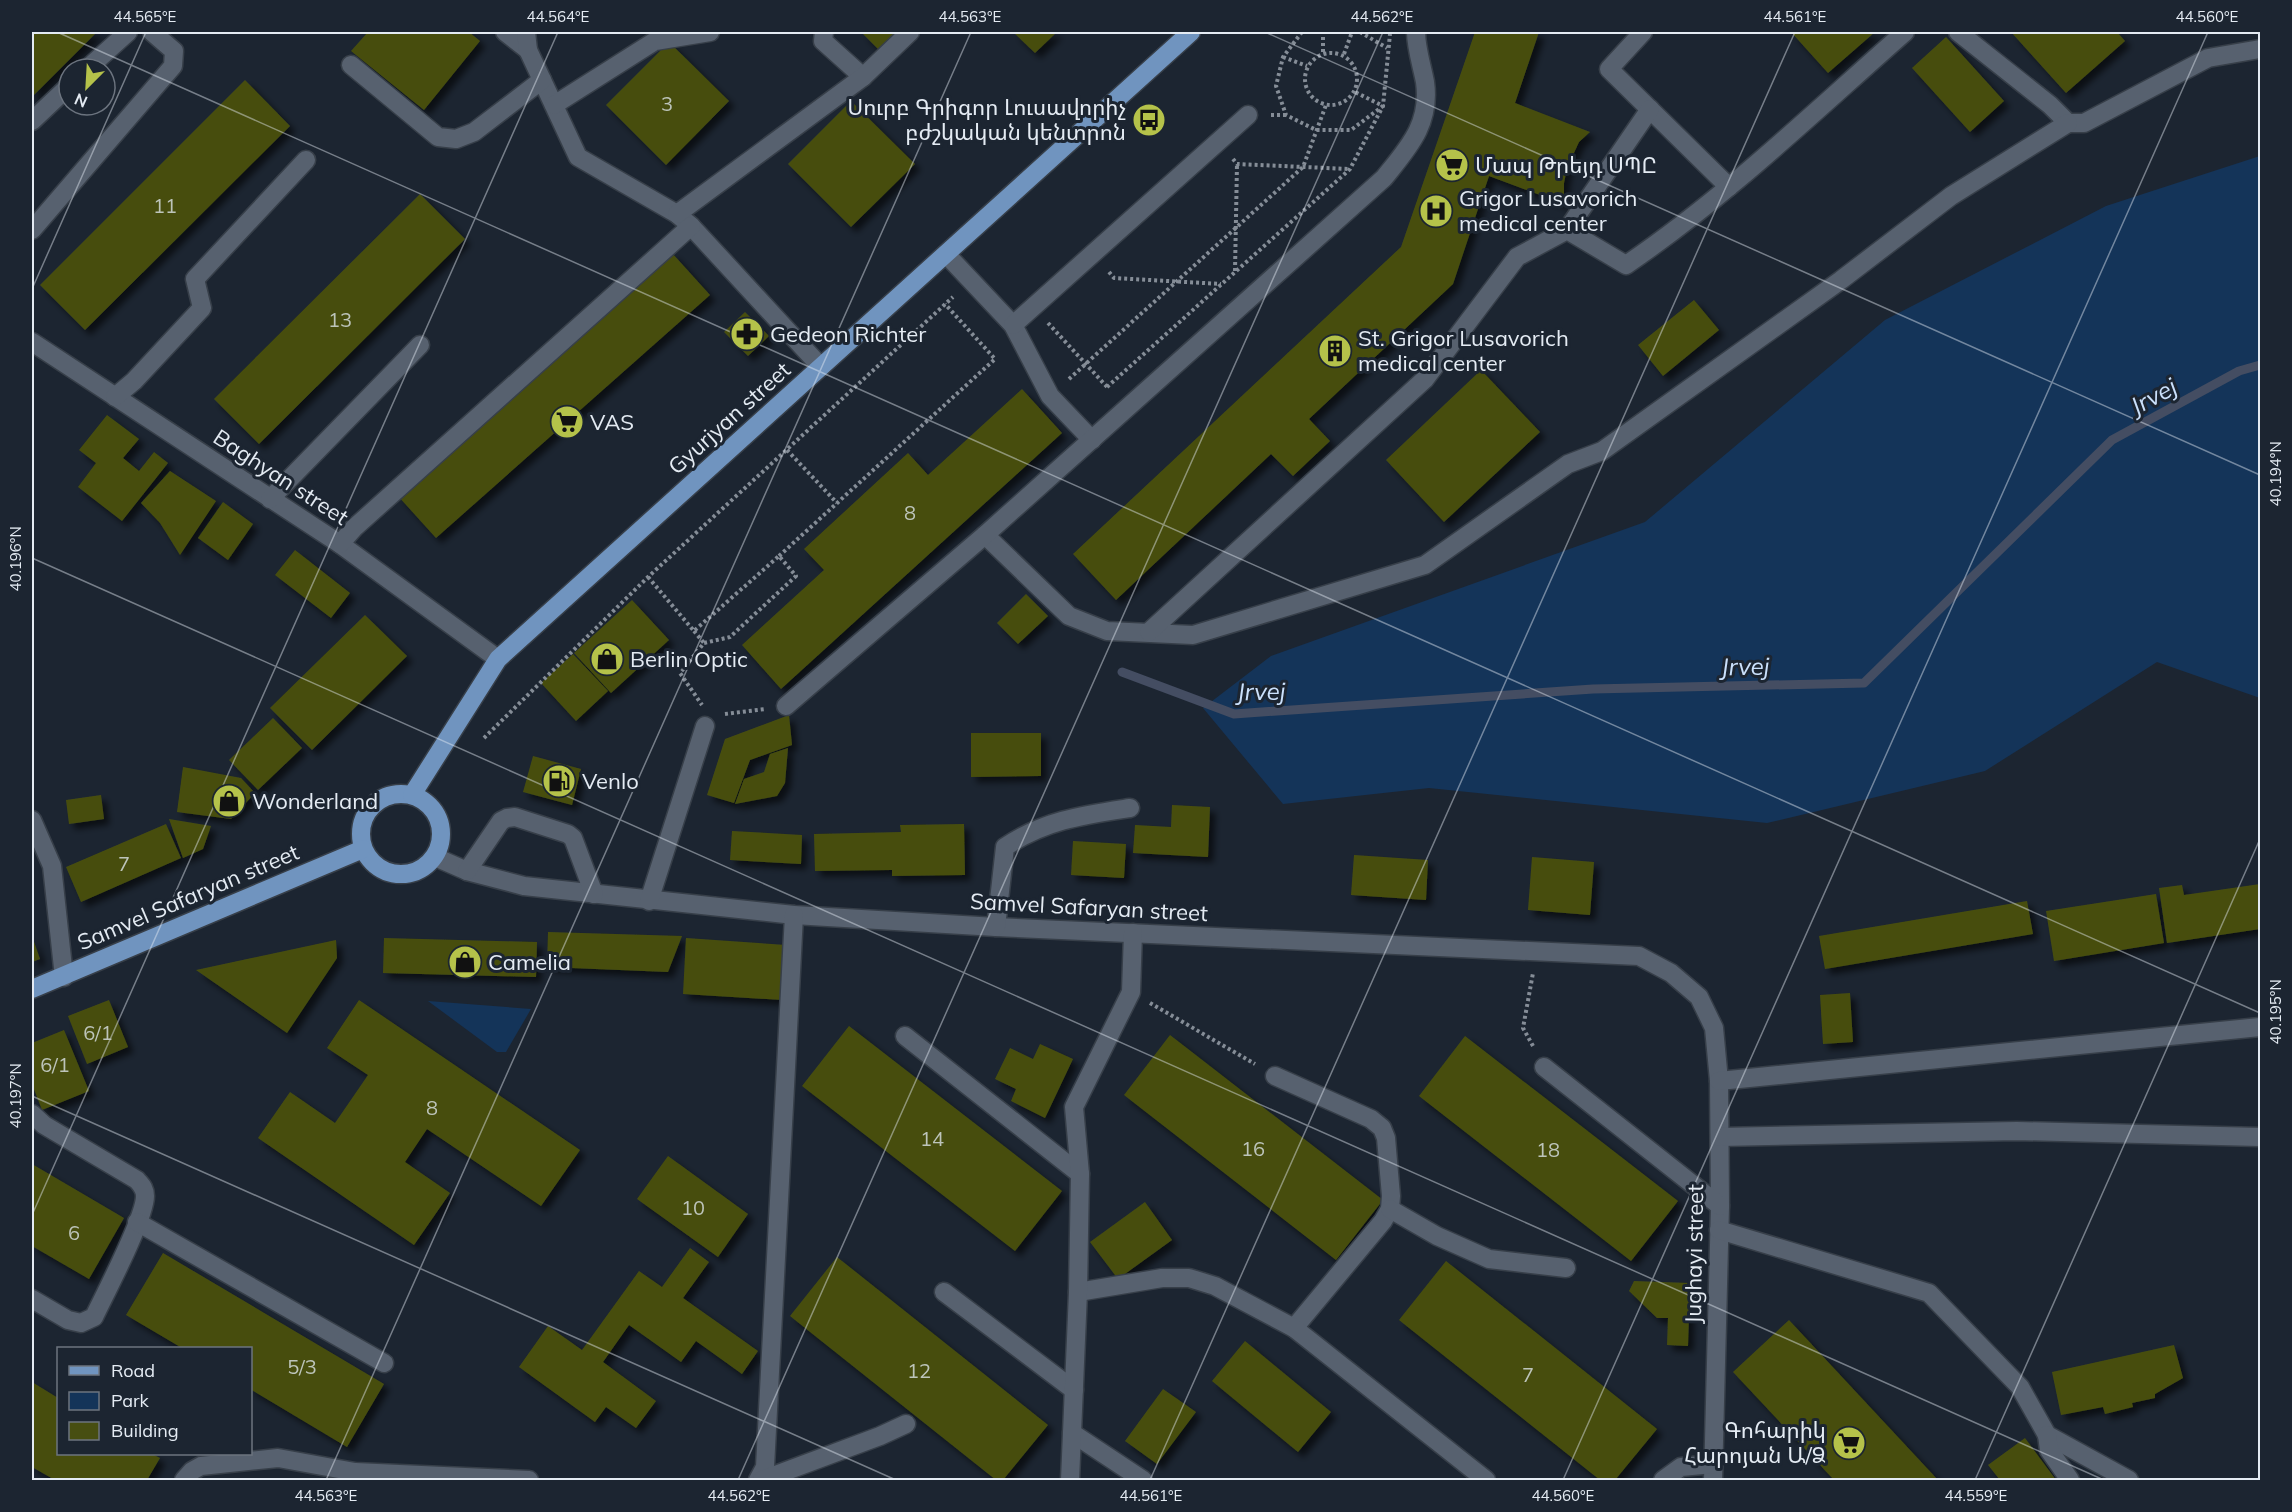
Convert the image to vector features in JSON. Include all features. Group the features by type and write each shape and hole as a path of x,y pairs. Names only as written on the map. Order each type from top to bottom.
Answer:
{"main road":[{"name":"Gyurjyan street","path":"412,795 498,659 1191,32"},
{"path":"400,793 412,795 424,800 440,821 442,833 440,846 435,857 415,872 403,875 390,873 369,860 360,836 362,823 367,812 376,802 400,793"},
{"name":"Samvel Safaryan street","path":"32,988 64,977 363,849"}],"street":[{"path":"100,57 128,32"},
{"path":"32,230 173,66 174,51 152,32"},
{"path":"506,32 528,50"},
{"path":"526,32 528,50 578,157 677,214 691,226 821,367"},
{"path":"554,105 655,41 710,32"},
{"path":"824,32 823,41 862,77"},
{"path":"677,214 862,77 910,32"},
{"path":"786,706 985,535 1384,178 1413,142 1425,115 1425,85 1416,32"},
{"path":"1642,32 1609,69 1729,187"},
{"path":"1567,230 1626,265 1666,238 1729,187 1905,32"},
{"path":"1958,32 2050,105 2068,123"},
{"path":"985,535 1070,616 1107,631 1193,635 1425,565 1568,464 1602,451 1841,280 1951,196 2068,123 2084,123 2208,58 2260,48"},
{"path":"351,65 438,136 456,139 474,132 542,80"},
{"path":"32,121 57,97"},
{"path":"1149,632 1425,379 1517,257 1567,230 1650,109"},
{"path":"1013,325 1248,115"},
{"path":"115,397 134,381 202,308 195,279 306,160"},
{"path":"340,544 354,528 691,226"},
{"path":"946,254 1013,325 1050,396 1092,440"},
{"name":"Baghyan street","path":"32,342 340,544 498,659"},
{"path":"270,499 420,345"},
{"path":"649,901 707,721"},
{"path":"996,927 1005,847 1026,833 1071,816 1130,808"},
{"path":"467,871 501,821 515,817 568,834 573,838 594,894"},
{"path":"32,820 52,866 64,977"},
{"name":"Samvel Safaryan street","path":"435,857 467,871 524,886 794,915 996,927 1639,956 1671,974 1699,997 1714,1028"},
{"path":"760,1480 765,1467 794,915"},
{"path":"1070,1480 1078,1292 1080,1174 1074,1107 1131,992 1133,933"},
{"path":"1719,1081 2260,1027"},
{"name":"Jughayi street","path":"1713,1472 1720,1206 1719,1081 1714,1028"},
{"path":"905,1036 1080,1174"},
{"path":"1544,1067 1720,1206"},
{"path":"1275,1076 1371,1119 1382,1128 1386,1138 1390,1209 1383,1221 1294,1328"},
{"path":"32,1113 44,1125 137,1180 144,1188 145,1199 137,1222 93,1317 81,1323 68,1320 32,1299"},
{"path":"1720,1137 2017,1131 2260,1137"},
{"path":"1390,1209 1437,1236 1489,1258 1566,1268"},
{"path":"137,1222 384,1364"},
{"path":"1719,1230 1929,1293 2020,1387 2047,1435 2049,1450 2070,1480"},
{"path":"1078,1292 1162,1278 1190,1278 1215,1286 1294,1328 1486,1480"},
{"path":"944,1292 1074,1390"},
{"path":"760,1480 880,1436 906,1424"},
{"path":"1072,1433 1143,1480"},
{"path":"2047,1435 2129,1480"},
{"path":"184,1480 192,1471 201,1466 278,1458 353,1476 529,1480"},
{"path":"1663,1480 1681,1467 1713,1472"}],"path":[{"path":"1302,32 1283,57 1276,86 1286,115 1316,130 1351,130 1383,106"},
{"path":"1323,32 1323,52"},
{"path":"1344,54 1352,32"},
{"path":"1360,32 1387,48"},
{"path":"1107,387 1350,169 1383,106 1390,32"},
{"path":"1323,52 1344,54 1357,71 1354,92 1342,103 1326,105 1311,97 1304,82 1307,66 1323,52"},
{"path":"1283,57 1307,66"},
{"path":"1354,92 1383,106"},
{"path":"1050,396 1303,167 1326,105"},
{"path":"1218,142 1237,164 1235,272"},
{"path":"1237,164 1350,169"},
{"path":"1093,254 1114,278 1222,284"},
{"path":"484,738 648,577 971,280"},
{"path":"694,631 995,359 945,304"},
{"path":"1034,307 1126,409"},
{"path":"787,450 837,503"},
{"path":"779,556 796,576 730,636 704,643 680,673 707,721 786,706"},
{"path":"648,577 704,643"},
{"path":"1537,951 1523,1028 1544,1067"},
{"path":"1131,992 1275,1076"}],"green space":[{"path":"2260,156 2260,698 2157,662 1985,771 1767,823 1429,788 1283,804 1203,708 1271,656 1645,522 1885,320 2106,206"},
{"path":"428,1001 531,1009 506,1052 497,1052"}],"building":[{"path":"32,32 97,32 72,57 57,57 57,72 32,97"},
{"path":"368,32 469,32 480,41 424,110 351,51"},
{"path":"861,32 900,32 880,51"},
{"path":"1013,32 1057,32 1035,53"},
{"name":"St. Grigor Lusavorich medical center","path":"1475,32 1539,32 1515,103 1590,132 1579,142 1567,168 1564,204 1489,176 1453,284 1309,419 1330,441 1293,476 1271,454 1116,600 1073,554 1401,247"},
{"path":"1791,32 1875,32 1828,73"},
{"path":"2011,32 2117,32 2125,41 2066,93"},
{"path":"1946,37 2004,101 1970,132 1912,68"},
{"path":"669,42 729,101 666,165 606,105"},
{"path":"245,80 290,126 85,330 40,285"},
{"path":"851,101 915,164 851,227 788,164"},
{"path":"420,194 465,239 259,444 214,399"},
{"path":"672,253 710,295 436,538 398,496"},
{"path":"1694,300 1719,330 1663,376 1638,345"},
{"name":"Gedeon Richter","path":"745,312 769,336 748,356 724,332"},
{"path":"1481,370 1540,432 1444,522 1386,460"},
{"path":"1022,389 1062,433 781,689 742,645 824,570 804,549 908,453 928,475"},
{"path":"107,415 139,439 123,458 139,471 154,452 168,463 122,521 78,487 96,463 79,450"},
{"path":"170,471 216,501 180,555 160,523 141,503"},
{"path":"223,502 253,524 228,560 198,538"},
{"path":"295,550 350,593 331,618 275,575"},
{"path":"1026,594 1048,616 1018,644 997,623"},
{"path":"632,600 669,640 611,693 574,653"},
{"path":"365,615 407,656 312,750 270,708"},
{"path":"573,654 608,691 576,721 541,683"},
{"path":"789,715 792,745 750,760 734,803 707,795 725,739"},
{"path":"273,718 302,748 258,790 229,760"},
{"path":"971,733 1041,733 1041,776 971,777"},
{"path":"788,748 785,783 777,796 735,804 744,779 764,772 770,754"},
{"path":"533,756 581,769 572,805 523,792"},
{"path":"183,767 241,778 255,793 231,819 177,812"},
{"path":"101,795 104,819 69,824 66,800"},
{"path":"1172,805 1210,807 1208,857 1133,853 1135,825 1171,827"},
{"path":"169,819 211,826 203,849 183,858"},
{"path":"166,824 181,858 81,902 66,867"},
{"path":"964,824 965,875 892,876 892,870 815,871 814,834 901,832 900,825"},
{"path":"732,831 802,835 801,864 730,860"},
{"path":"1073,841 1126,844 1124,878 1071,875"},
{"path":"1354,855 1428,860 1426,900 1351,895"},
{"path":"1532,857 1594,862 1590,915 1528,910"},
{"path":"2260,884 2260,929 2167,943 2159,888 2182,885 2184,895"},
{"path":"2156,894 2164,943 2054,961 2046,911"},
{"path":"2027,901 2033,934 1825,969 1819,936"},
{"path":"548,932 682,936 668,972 547,967"},
{"path":"32,936 40,959 32,962"},
{"path":"384,938 537,942 536,977 383,973"},
{"path":"686,938 786,945 783,1000 683,994"},
{"path":"336,940 337,958 287,1033 196,970"},
{"path":"1850,993 1853,1042 1823,1044 1820,995"},
{"path":"109,1000 128,1047 87,1064 68,1016"},
{"path":"359,1000 580,1150 541,1206 427,1129 405,1162 450,1193 414,1245 258,1138 290,1092 335,1123 368,1075 327,1048"},
{"path":"849,1026 1062,1191 1015,1251 802,1086"},
{"path":"64,1030 89,1091 42,1110 32,1084 32,1043"},
{"path":"1170,1035 1383,1200 1336,1260 1124,1095"},
{"path":"1465,1036 1678,1201 1631,1261 1419,1096"},
{"path":"1040,1044 1073,1059 1045,1118 1011,1101 1016,1089 995,1079 1010,1048 1033,1059"},
{"path":"668,1156 748,1214 718,1257 637,1199"},
{"path":"32,1164 124,1218 89,1279 32,1246"},
{"path":"1145,1202 1172,1240 1118,1279 1090,1242"},
{"path":"690,1248 709,1262 683,1298 758,1351 742,1374 696,1341 681,1362 629,1325 603,1362 656,1401 636,1428 606,1407 595,1422 519,1367 548,1326 582,1350 639,1271 662,1287"},
{"path":"163,1253 384,1384 347,1447 252,1390 252,1347 180,1347 126,1315"},
{"path":"837,1257 1048,1425 1003,1480 996,1480 790,1316"},
{"path":"1446,1261 1657,1429 1615,1480 1600,1480 1399,1320"},
{"path":"1634,1281 1690,1283 1688,1346 1667,1345 1668,1318 1657,1318 1629,1291"},
{"path":"1789,1320 1938,1480 1834,1480 1733,1372"},
{"path":"1245,1341 1331,1412 1298,1452 1212,1381"},
{"path":"2174,1345 2183,1378 2155,1394 2155,1398 2132,1403 2133,1407 2105,1414 2103,1407 2061,1415 2052,1372"},
{"path":"32,1382 57,1397 57,1455 154,1455 160,1458 147,1480 55,1480 32,1467"},
{"path":"1163,1389 1196,1412 1157,1464 1125,1441"},
{"path":"2025,1438 2056,1480 2000,1480 1988,1465"}],"waterway":[{"name":"Jrvej","path":"1122,672 1234,714 1593,689 1864,683 2112,440 2239,371 2260,365"}],"place":[{"name":"Սուրբ Գրիգոր Լուսավորիչ բժշկական կենտրոն","path":"1149,120"},
{"name":"Մապ Թրեյդ ՍՊԸ","path":"1452,165"},
{"name":"Grigor Lusavorich medical center","path":"1436,211"},
{"name":"Gedeon Richter","path":"747,334"},
{"name":"St. Grigor Lusavorich medical center","path":"1335,351"},
{"name":"VAS","path":"567,422"},
{"name":"Berlin Optic","path":"607,659"},
{"name":"Venlo","path":"559,781"},
{"name":"Wonderland","path":"229,801"},
{"name":"Camelia","path":"465,962"},
{"name":"Գոհարիկ Հարոյան Ա/Ձ","path":"1849,1443"}]}
